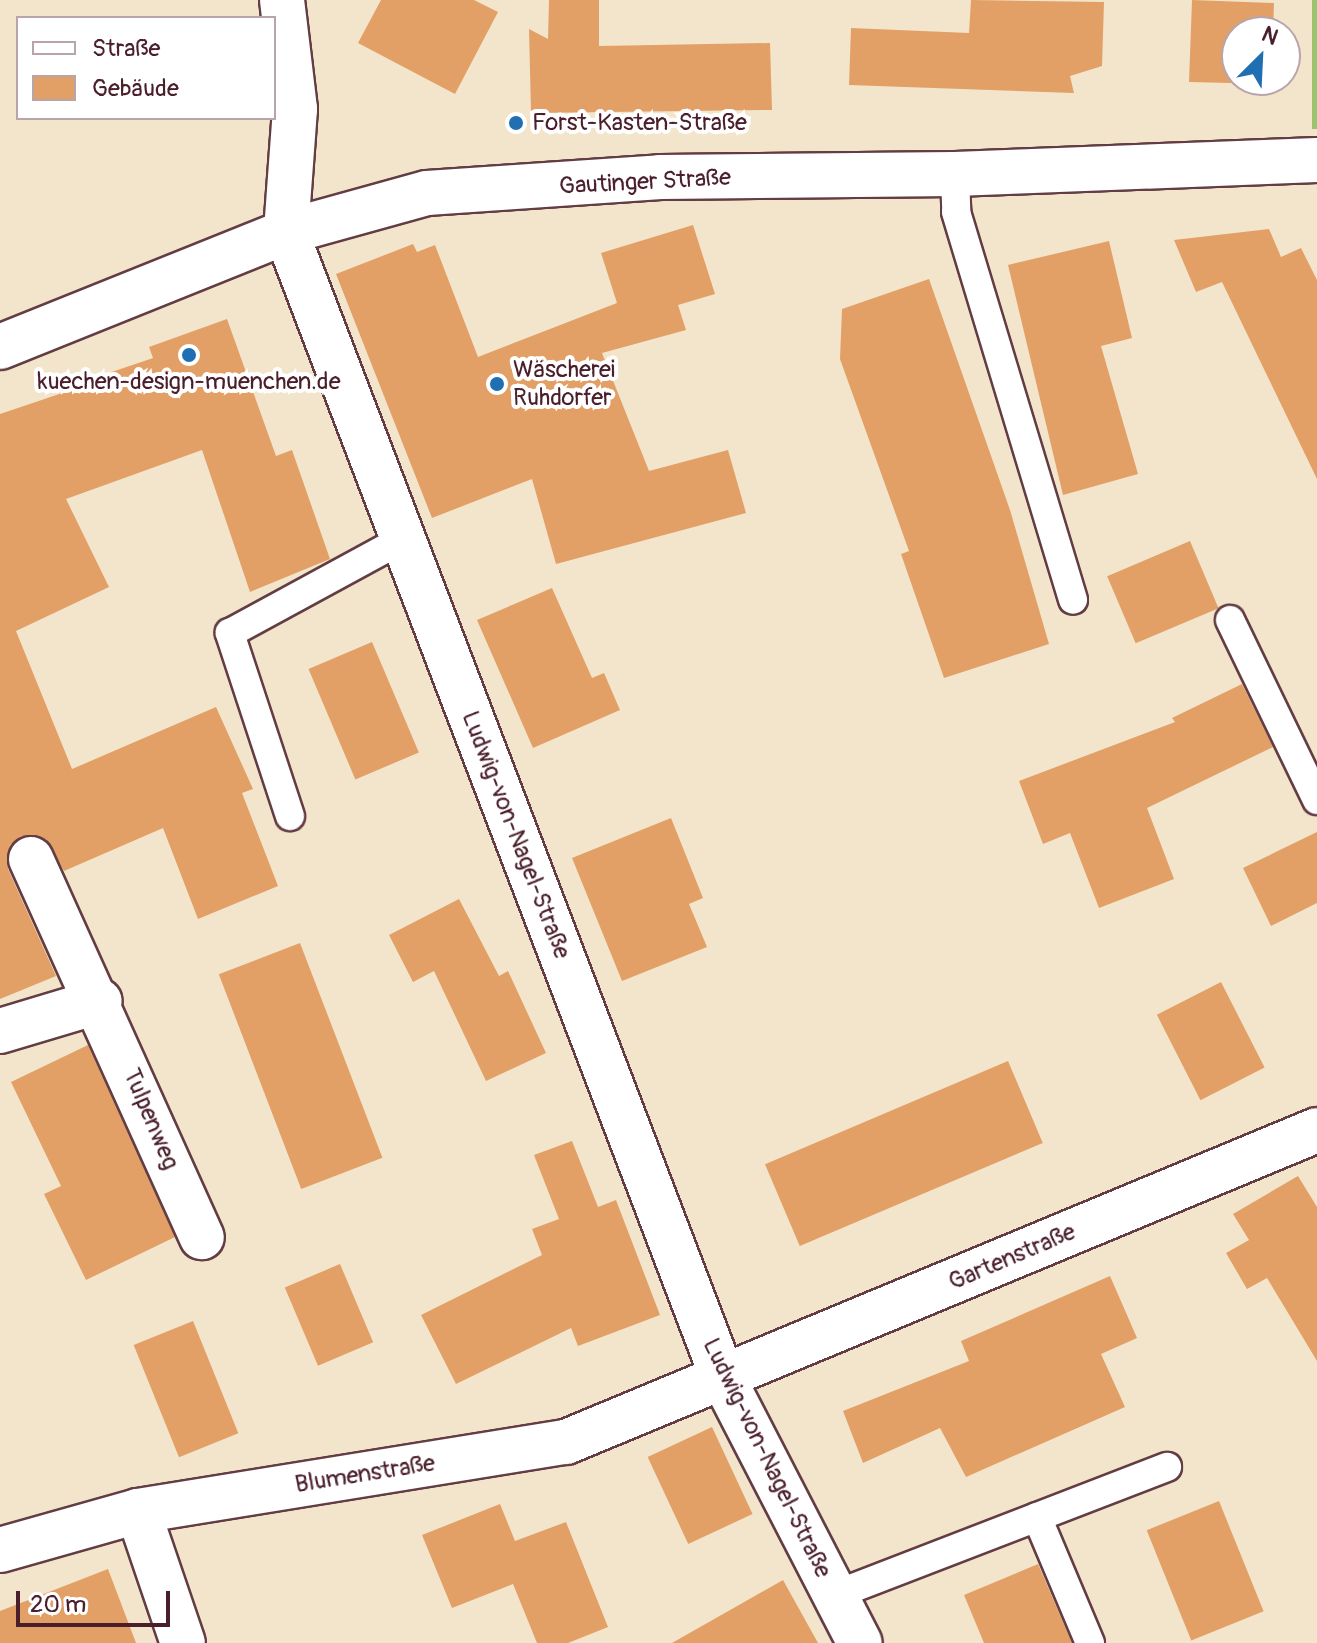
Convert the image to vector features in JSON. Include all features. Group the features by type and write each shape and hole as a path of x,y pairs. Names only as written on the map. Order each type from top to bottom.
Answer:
{"street":[{"name":"Ludwig-von-Nagel-Straße","path":"282,0 295,109 286,232 723,1378 860,1643"},
{"name":"Gautinger Straße","path":"0,347 286,232 427,193 660,177 955,174 1317,160"},
{"name":"Tulpenweg","path":"31,859 100,1001 202,1237"},
{"path":"0,1031 100,1001"},
{"name":"Gartenstraße","path":"723,1378 1312,1143"},
{"name":"Blumenstraße","path":"0,1550 138,1511 566,1442 723,1378"},
{"path":"138,1511 183,1643"}],"lane":[{"path":"955,174 956,212 1073,600"},
{"path":"290,816 230,633 403,539"},
{"path":"1230,620 1317,800"},
{"path":"835,1595 1167,1467"},
{"path":"1037,1517 1090,1643"}],"green space":[{"path":"1312,0 1317,0 1317,129 1312,129"}],"building":[{"path":"381,0 474,0 498,12 455,94 358,43"},
{"path":"549,0 599,0 599,46 770,43 772,110 531,113 529,29 548,39"},
{"path":"971,0 1104,2 1102,66 1070,76 1074,93 849,85 851,28 969,33"},
{"path":"1192,0 1274,3 1274,16 1221,16 1221,83 1189,82"},
{"path":"693,225 715,294 678,305 686,330 602,353 649,471 728,450 746,513 556,564 532,479 432,518 336,274 413,244 417,252 435,245 478,357 617,303 601,253"},
{"path":"1269,229 1281,257 1301,248 1317,280 1317,479 1222,282 1196,292 1174,240"},
{"path":"1109,241 1132,338 1101,346 1138,474 1063,495 1008,265"},
{"path":"929,279 1010,510 1049,644 944,678 901,554 909,551 840,359 842,309"},
{"path":"227,319 276,456 292,450 330,559 250,592 202,450 66,499 109,587 16,631 72,769 216,707 253,789 242,793 278,886 198,919 163,828 64,871 46,839 21,836 10,845 8,869 56,976 0,999 0,414 92,383 91,379 153,358 149,347"},
{"path":"1190,541 1219,608 1136,643 1107,576"},
{"path":"552,588 592,678 604,673 620,710 533,748 477,620"},
{"path":"372,642 419,752 355,779 308,669"},
{"path":"1242,684 1273,747 1147,808 1174,879 1099,908 1070,833 1043,844 1019,781 1175,722 1172,718"},
{"path":"671,818 703,898 689,904 707,947 622,981 572,858"},
{"path":"1317,832 1317,903 1271,926 1243,868"},
{"path":"459,899 499,976 508,971 546,1053 486,1081 434,971 413,982 389,935"},
{"path":"300,943 382,1158 301,1189 219,974"},
{"path":"1221,982 1265,1068 1200,1100 1157,1015"},
{"path":"88,1045 175,1237 86,1280 44,1194 61,1186 11,1082"},
{"path":"1008,1061 1043,1143 800,1246 765,1164"},
{"path":"572,1141 598,1207 616,1200 660,1315 578,1346 571,1328 456,1384 421,1315 542,1255 532,1229 559,1219 534,1155"},
{"path":"1298,1176 1317,1207 1317,1361 1267,1278 1247,1289 1226,1253 1249,1240 1233,1214"},
{"path":"340,1264 373,1342 318,1366 285,1287"},
{"path":"1110,1276 1137,1338 1101,1354 1125,1407 966,1477 940,1428 863,1463 843,1411 969,1361 961,1341"},
{"path":"193,1321 238,1433 179,1457 134,1345"},
{"path":"712,1427 753,1514 688,1544 648,1457"},
{"path":"1219,1501 1264,1611 1191,1641 1147,1530"},
{"path":"500,1504 515,1541 566,1522 608,1627 568,1643 537,1643 513,1584 452,1608 422,1535"},
{"path":"1038,1564 1072,1643 984,1643 964,1595"},
{"path":"108,1569 136,1643 0,1643 0,1611"},
{"path":"783,1580 818,1643 672,1643"}],"place":[{"name":"Forst-Kasten-Straße","path":"516,123"},
{"name":"kuechen-design-muenchen.de","path":"189,355"},
{"name":"Wäscherei Ruhdorfer","path":"497,384"}]}
